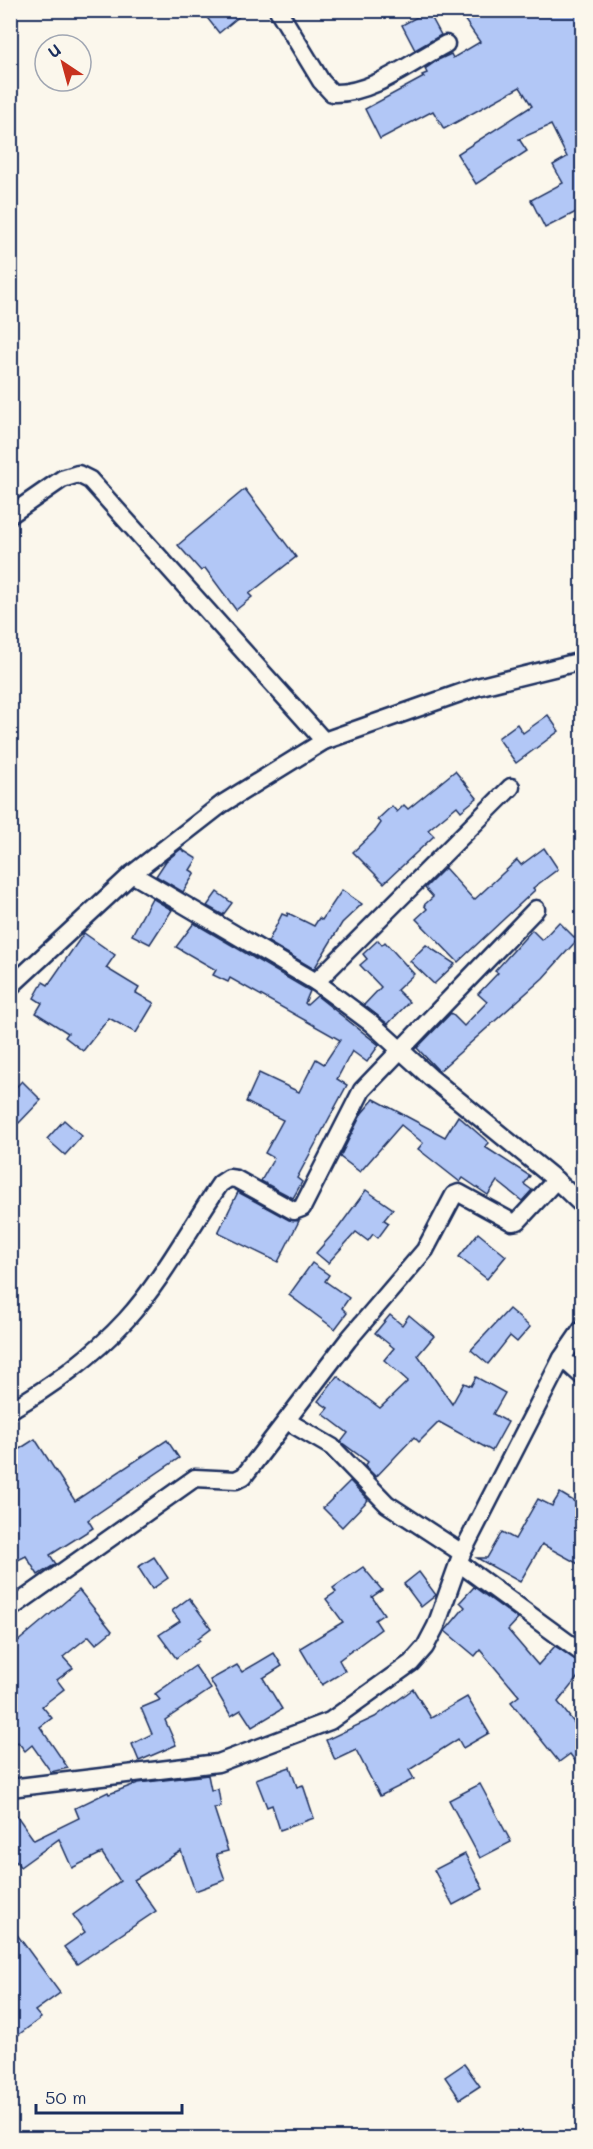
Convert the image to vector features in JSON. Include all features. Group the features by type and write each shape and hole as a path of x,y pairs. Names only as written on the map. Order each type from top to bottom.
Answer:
{"street":[{"path":"278,10 321,81 332,93 348,94 386,77 446,44"},
{"path":"10,515 62,479 78,474 90,480 324,741"},
{"path":"10,987 132,874 222,804 324,741 477,687 582,661"},
{"path":"316,982 511,787"},
{"path":"132,874 316,982 371,1023 430,1077 556,1180 582,1205"},
{"path":"10,1410 78,1364 126,1320 164,1270 220,1184 229,1178 236,1179 294,1211 302,1208 363,1090 536,909"},
{"path":"10,1609 195,1478 236,1480 244,1476 348,1340 425,1250 454,1194 459,1193 512,1222 518,1221 556,1180"},
{"path":"10,1788 218,1764 330,1720 411,1663 425,1647 436,1626 461,1558 562,1358 582,1329"},
{"path":"562,1358 582,1376"},
{"path":"287,1421 332,1447 387,1504 461,1558 582,1653"}],"building":[{"path":"201,10 247,10 219,33"},
{"path":"476,10 577,10 582,20 582,209 545,228 531,200 563,183 553,165 567,157 551,125 519,139 527,151 476,184 457,154 532,106 520,87 444,129 433,111 380,139 365,109 424,77 422,75 427,73 425,69 438,60 451,54 453,58 480,42 464,19"},
{"path":"428,11 441,35 415,50 402,25"},
{"path":"245,489 296,557 249,594 252,597 236,610 205,568 201,571 178,545"},
{"path":"548,715 559,731 516,763 498,738 517,724 523,733"},
{"path":"455,771 477,798 461,811 457,806 428,830 434,836 384,883 353,852 376,830 381,823 377,820 392,806 397,812 404,805 408,809"},
{"path":"544,848 558,869 533,888 535,890 458,962 416,919 427,909 424,905 433,897 425,888 445,868 474,900 517,860 521,865"},
{"path":"181,849 197,859 190,870 195,873 183,892 156,876 166,861"},
{"path":"342,890 362,904 342,923 314,969 268,942 282,914 287,916 288,913 314,926 319,918 322,920"},
{"path":"217,892 232,903 223,915 207,906"},
{"path":"152,898 172,910 150,944 132,935"},
{"path":"559,922 577,940 543,978 439,1071 417,1048 451,1013 464,1026 487,1002 478,994 498,973 495,971 532,930 542,940"},
{"path":"194,923 310,991 305,1003 307,1005 317,996 379,1045 367,1062 352,1051 337,1079 347,1085 297,1178 302,1182 293,1198 261,1181 274,1158 265,1153 283,1120 246,1102 259,1073 299,1092 316,1059 324,1064 340,1040 230,978 228,982 213,975 216,970 176,947"},
{"path":"84,933 115,955 106,968 139,988 136,993 154,1003 136,1033 109,1018 83,1051 65,1037 68,1033 36,1013 42,1003 34,998 43,982 48,985"},
{"path":"378,940 382,945 385,942 414,974 397,990 409,1002 388,1024 364,1005 381,987 360,965 367,959 363,954"},
{"path":"426,945 455,964 434,984 410,961"},
{"path":"22,1081 41,1100 19,1123 10,1114 10,1093"},
{"path":"374,1099 445,1137 458,1116 489,1143 485,1147 530,1176 524,1184 532,1190 522,1201 497,1181 488,1195 463,1178 460,1182 418,1149 423,1143 401,1125 360,1172 340,1157 362,1113"},
{"path":"64,1120 82,1136 65,1155 47,1139"},
{"path":"366,1190 393,1209 384,1220 389,1223 378,1238 373,1234 368,1241 356,1232 328,1263 316,1253 339,1227"},
{"path":"238,1192 289,1220 299,1221 278,1262 218,1233"},
{"path":"478,1233 506,1256 487,1279 459,1257"},
{"path":"312,1263 329,1275 325,1281 349,1298 342,1308 347,1313 335,1329 289,1295"},
{"path":"509,1309 530,1327 517,1342 510,1336 488,1364 471,1350"},
{"path":"390,1315 402,1325 409,1315 434,1336 418,1355 452,1404 464,1383 471,1386 476,1377 505,1393 493,1414 508,1422 492,1451 439,1422 419,1442 414,1437 376,1477 365,1466 368,1462 341,1442 348,1433 323,1414 328,1408 318,1401 337,1376 380,1408 408,1381 384,1360 394,1348 375,1333"},
{"path":"35,1439 75,1501 167,1440 179,1458 88,1520 93,1528 50,1555 56,1564 38,1575 26,1556 10,1564 10,1455"},
{"path":"350,1481 368,1500 342,1527 323,1508"},
{"path":"560,1493 582,1506 582,1566 542,1544 520,1582 477,1558 487,1558 502,1532 515,1539 538,1499 552,1506"},
{"path":"154,1557 168,1578 152,1589 138,1567"},
{"path":"363,1567 382,1590 372,1597 384,1614 375,1620 381,1629 339,1660 345,1671 322,1685 300,1648 343,1622 326,1599 336,1592 333,1588"},
{"path":"419,1572 436,1595 421,1607 404,1584"},
{"path":"474,1587 518,1619 508,1630 538,1665 555,1646 582,1663 582,1672 558,1702 582,1733 582,1770 570,1754 559,1762 511,1702 519,1696 480,1650 475,1656 445,1631 465,1607 460,1602"},
{"path":"79,1590 112,1631 96,1644 89,1636 63,1657 73,1668 57,1680 64,1689 42,1706 52,1718 40,1727 68,1768 51,1772 32,1745 25,1751 18,1742 10,1748 10,1648"},
{"path":"189,1598 211,1628 198,1638 200,1640 176,1658 159,1635 180,1621 172,1611"},
{"path":"274,1653 282,1666 263,1678 282,1709 252,1727 241,1710 231,1716 210,1680 237,1665 242,1672"},
{"path":"195,1666 211,1689 165,1720 176,1745 139,1761 132,1744 152,1734 141,1708 160,1700 155,1694"},
{"path":"413,1689 431,1718 467,1697 489,1733 463,1748 458,1739 409,1770 414,1779 380,1796 356,1750 335,1760 326,1740 375,1717"},
{"path":"290,1767 297,1787 303,1785 314,1818 280,1830 272,1805 267,1807 256,1779"},
{"path":"208,1775 211,1790 218,1789 221,1807 214,1808 228,1851 216,1854 225,1880 195,1891 181,1851 134,1880 156,1911 77,1964 64,1947 85,1932 73,1915 120,1881 102,1853 72,1868 59,1839 20,1867 10,1853 10,1806 34,1840 79,1818 75,1808 108,1792 109,1794 138,1783"},
{"path":"480,1784 511,1842 480,1858 449,1800"},
{"path":"465,1854 483,1889 453,1905 434,1870"},
{"path":"10,1925 60,1993 35,2011 41,2018 10,2041"},
{"path":"464,2064 480,2086 460,2099 445,2077"}]}
